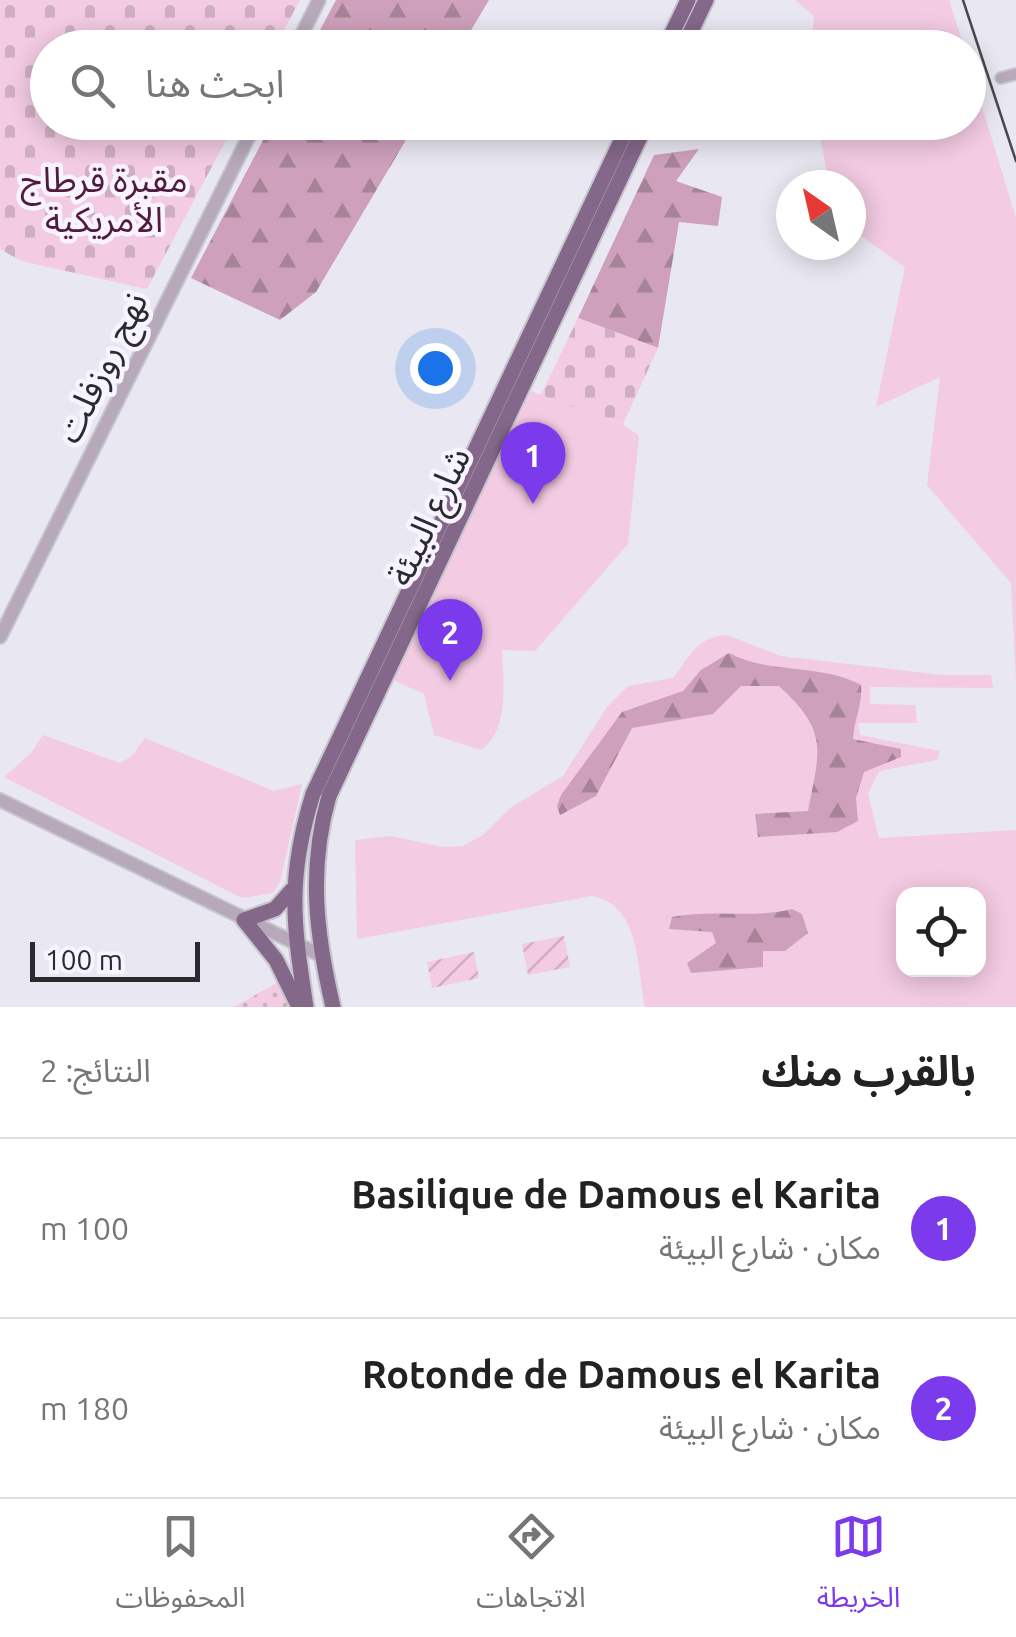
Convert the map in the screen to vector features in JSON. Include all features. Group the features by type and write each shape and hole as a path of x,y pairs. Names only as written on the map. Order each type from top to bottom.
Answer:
{"highway":[{"path":"674,30 688,0"},
{"path":"692,30 706,0"},
{"name":"شارع البيئة","path":"303,1007 292,890 297,847 312,794 621,140"},
{"name":"شارع البيئة","path":"333,1007 322,956 314,874 317,836 329,796 639,140"},
{"path":"292,890 275,909 244,920 276,960 303,1007"}],"street":[{"path":"303,30 319,0"},
{"path":"1001,78 1016,74"},
{"name":"نهج روزفلت","path":"0,636 247,140"},
{"path":"0,800 322,956"}],"green space":[{"name":"مقبرة قرطاج الأمريكية","path":"0,0 300,0 284,30 30,30 30,140 226,140 147,289 21,261 0,249"},
{"path":"336,0 489,0 471,30 320,30"},
{"path":"795,0 949,0 959,30 813,30 814,16"},
{"path":"986,120 1016,218 1016,681 1011,583 927,485 940,377 876,407 905,267 866,240 866,170 826,170 821,140 986,140"},
{"path":"263,140 406,140 316,292 280,320 191,278"},
{"path":"699,149 676,181 722,197 718,226 679,222 658,348 578,318 654,155"},
{"path":"578,318 658,348 623,424 541,395"},
{"path":"531,391 623,424 639,436 628,544 535,651 502,650 501,718 481,750 434,735 424,694 393,680"},
{"path":"727,635 781,656 942,675 991,675 993,688 870,687 870,704 915,705 917,723 858,723 860,735 940,751 937,760 879,771 868,794 879,838 1016,830 1016,1007 645,1007 628,924 608,901 592,896 357,939 355,840 390,836 443,847 463,846 483,835 510,808 563,776 607,707 628,686 673,678 708,639"},
{"path":"729,653 762,664 829,674 861,685 853,739 901,749 901,757 864,772 856,798 858,821 837,832 758,837 755,814 808,811 816,772 817,743 813,729 779,686 741,686 713,714 632,728 596,796 560,815 557,806 561,795 622,712 683,691 701,670"},
{"path":"43,735 120,763 131,757 145,738 274,791 302,784 280,882 273,893 242,898 4,777 30,754"},
{"path":"792,909 802,914 808,933 785,951 763,951 763,967 691,973 687,963 716,943 712,932 669,929 672,917"},
{"path":"564,936 570,967 528,975 522,944"},
{"path":"474,952 479,978 432,988 427,962"},
{"path":"280,981 289,1007 234,1007"}],"tram line":[{"path":"963,0 973,30"},
{"path":"986,70 1016,161"}],"place":[{"name":"Basilique de Damous el Karita","path":"533,504"},
{"name":"Rotonde de Damous el Karita","path":"450,681"}]}
